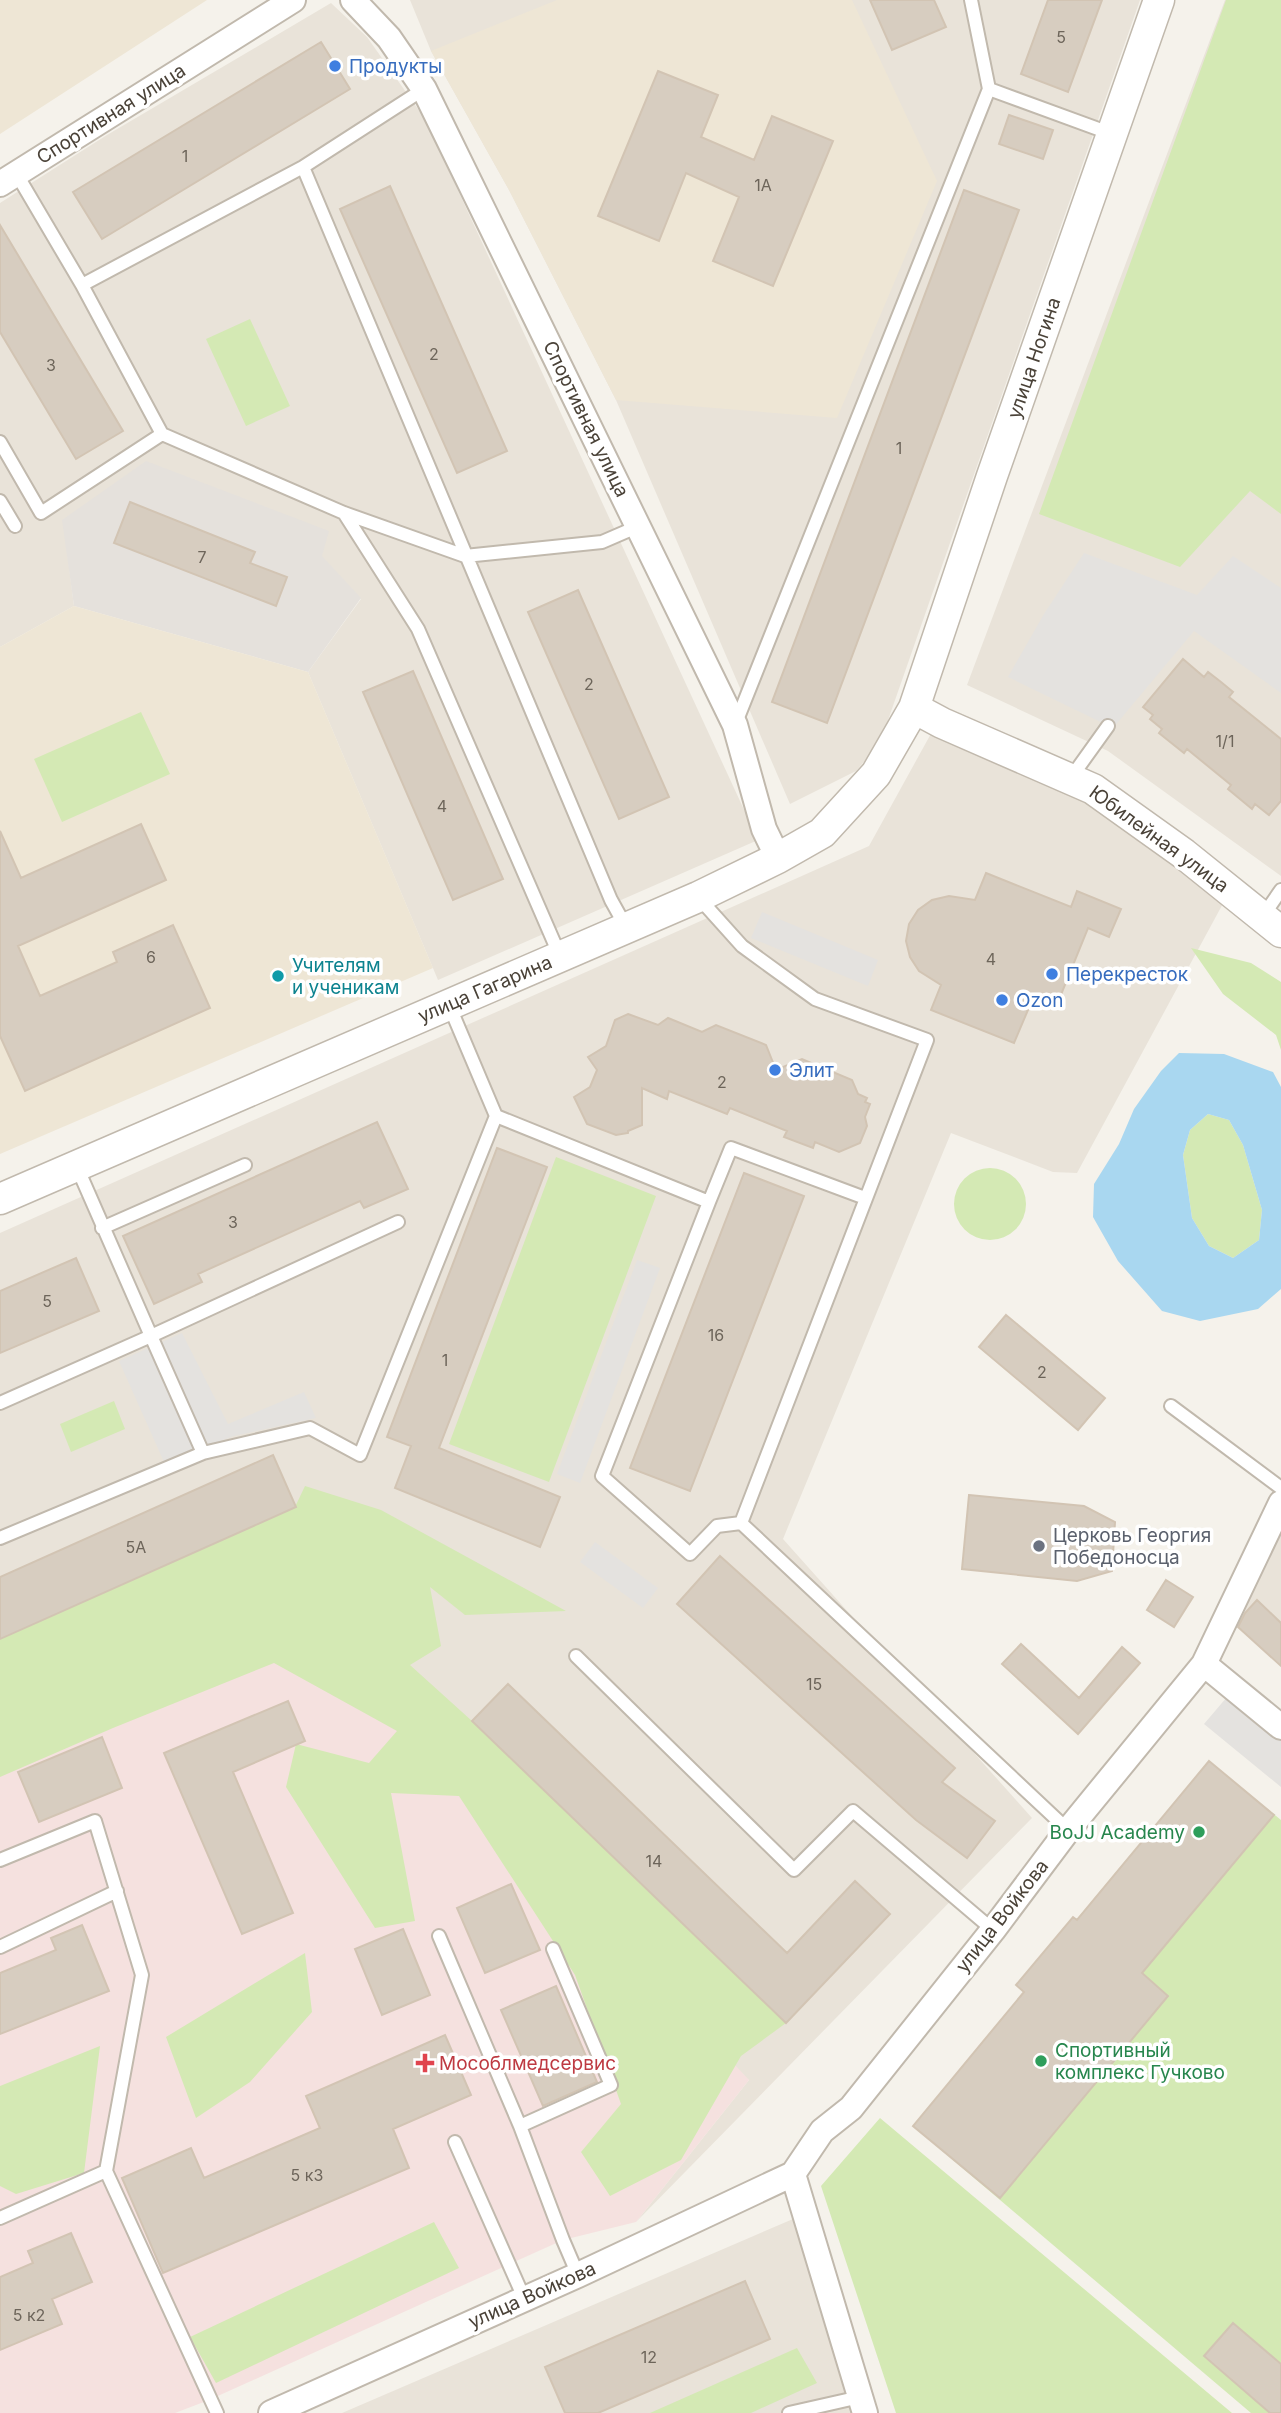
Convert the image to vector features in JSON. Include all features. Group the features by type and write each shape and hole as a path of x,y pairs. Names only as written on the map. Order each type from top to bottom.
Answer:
{"street":[{"name":"Спортивная улица","path":"8,178 293,0"},
{"name":"Спортивная улица","path":"354,0 388,38 424,89 735,725 764,829 778,858"},
{"name":"улица Ногина","path":"914,708 1159,3"},
{"name":"Юбилейная улица","path":"914,708 942,723 1093,789 1184,854 1272,924"},
{"name":"улица Гагарина","path":"2,1194 76,1167 698,897 778,858 822,833 876,774 914,708"},
{"name":"улица Войкова","path":"285,2410 793,2174 821,2131 851,2108 993,1930 1068,1830 1204,1664 1281,1503"},
{"path":"1204,1664 1281,1727"},
{"path":"793,2174 863,2405"}],"lane":[{"path":"735,725 989,89 971,0"},
{"path":"82,285 303,167 424,89"},
{"path":"989,89 1112,134"},
{"path":"303,167 611,900 626,927"},
{"path":"8,178 34,199 162,434 344,513 465,556 602,542 639,526"},
{"path":"0,442 41,513 162,434"},
{"path":"0,501 15,526"},
{"path":"344,513 418,629 560,956"},
{"path":"1070,779 1108,726"},
{"path":"1272,924 1281,890"},
{"path":"698,897 742,946 815,999 927,1040 741,1523"},
{"path":"449,1005 496,1115 709,1202"},
{"path":"0,1538 203,1453 310,1428 360,1455 496,1115"},
{"path":"741,1523 717,1526 690,1555 602,1476 731,1148 865,1198"},
{"path":"102,1228 245,1165"},
{"path":"76,1167 203,1453"},
{"path":"0,1403 398,1222"},
{"path":"1171,1406 1281,1488"},
{"path":"741,1523 1068,1830"},
{"path":"576,1656 794,1870 853,1811 993,1930"},
{"path":"0,1860 95,1821 142,1975 106,2171 217,2413"},
{"path":"0,1947 117,1891"},
{"path":"439,1936 520,2126 578,2275"},
{"path":"520,2126 611,2085 552,1948"},
{"path":"455,2142 524,2298"},
{"path":"0,2218 106,2171"},
{"path":"789,2413 863,2405"}],"shaded area":[{"path":"0,0 207,0 0,134"},
{"path":"410,0 1140,0 880,743 856,771 790,804 616,400 509,190 431,51"},
{"path":"557,0 852,0 937,181 837,418 616,400 509,190 431,51"},
{"path":"1225,0 1281,0 1281,876 1108,751 967,685"},
{"path":"331,3 367,37 425,119 758,840 438,980 308,672 361,599 63,520 74,606 0,647 0,203 107,135"},
{"path":"146,461 329,531 322,556 361,598 308,672 74,606 62,520"},
{"path":"1084,553 1197,595 1233,556 1281,588 1281,693 1194,631 1113,728 1008,677 1044,614"},
{"path":"74,606 308,672 433,968 0,1154 0,647"},
{"path":"933,730 1090,796 1226,898 1077,1173 1053,1172 951,1133 783,1539 1032,1818 636,2222 749,2080 0,1753 0,1233 869,846"},
{"path":"762,912 878,960 868,986 751,938"},
{"path":"637,1260 660,1268 580,1483 557,1474"},
{"path":"182,1333 228,1424 304,1392 316,1418 234,1436 164,1462 119,1361"},
{"path":"1281,1517 1281,1665 1235,1624"},
{"path":"595,1542 658,1588 643,1608 580,1562"},
{"path":"315,1614 749,2080 636,2222 563,2240 175,2413 0,2413 0,1753"},
{"path":"1227,1697 1281,1741 1281,1787 1204,1724"},
{"path":"793,2219 854,2413 342,2413"}],"green space":[{"path":"1226,0 1281,0 1281,514 1250,491 1180,567 1039,514"},
{"path":"250,319 290,406 246,426 206,339"},
{"path":"141,712 170,774 62,822 34,759"},
{"path":"1191,948 1251,963 1281,982 1281,1050 1276,1035 1223,994"},
{"path":"1208,1114 1229,1120 1243,1145 1262,1210 1259,1240 1233,1258 1209,1246 1192,1218 1183,1155 1190,1130"},
{"path":"556,1157 656,1196 549,1482 449,1444"},
{"path":"997,1168 1016,1178 1024,1190 1024,1218 1016,1230 1004,1238 983,1240 964,1230 956,1218 954,1197 964,1178 976,1170"},
{"path":"114,1401 125,1429 71,1452 60,1424"},
{"path":"305,1486 381,1510 566,1611 465,1615 430,1587 441,1646 410,1665 472,1721 786,2023 741,2056 681,2160 610,2196 581,2152 621,2104 575,1975 459,1796 391,1793 415,1921 375,1928 286,1787 296,1744 369,1763 397,1731 274,1663 0,1777 0,1638 295,1507"},
{"path":"1209,1761 1281,1820 1281,2413 1251,2413 913,2126 1024,1992 1016,1985 1073,1917 1077,1919"},
{"path":"305,1953 312,2012 250,2082 196,2118 166,2037"},
{"path":"100,2046 84,2173 16,2194 0,2186 0,2086"},
{"path":"880,2118 1232,2413 896,2413 821,2186"},
{"path":"434,2222 459,2268 216,2383 190,2337"},
{"path":"797,2348 817,2383 751,2413 650,2413"}],"water":[{"path":"1179,1053 1224,1054 1273,1072 1281,1087 1281,1289 1258,1309 1200,1321 1162,1311 1118,1261 1093,1217 1094,1184 1119,1144 1134,1109 1161,1071","holes":["1208,1114 1229,1120 1243,1145 1262,1210 1259,1240 1233,1258 1209,1246 1192,1218 1183,1155 1190,1130"]}],"building":[{"path":"870,0 934,0 946,27 892,50"},
{"path":"1048,0 1102,0 1068,92 1021,74"},
{"path":"321,42 350,89 102,239 73,192"},
{"path":"658,71 718,95 701,137 754,160 772,116 833,141 773,286 713,261 739,197 686,173 659,241 598,216"},
{"path":"1009,115 1053,130 1043,159 999,144"},
{"path":"390,186 507,451 457,473 340,209"},
{"path":"964,190 1019,210 827,723 772,702"},
{"path":"0,225 123,431 76,459 0,332"},
{"path":"130,502 255,552 250,563 287,577 276,606 114,543"},
{"path":"578,590 669,797 619,819 528,612"},
{"path":"1183,659 1204,677 1208,672 1221,682 1233,692 1229,697 1281,739 1281,801 1269,815 1255,804 1252,809 1228,789 1231,785 1187,749 1184,753 1159,733 1162,729 1150,719 1153,715 1143,707"},
{"path":"413,671 503,879 453,900 363,692"},
{"path":"141,824 166,880 18,946 40,996 117,962 113,952 173,925 210,1008 25,1091 0,1036 0,831 21,878"},
{"path":"986,873 1071,907 1077,891 1121,909 1109,937 1088,928 1056,1007 1033,998 1014,1043 931,1010 941,985 919,971 910,957 906,941 909,924 918,910 932,900 949,896 975,900"},
{"path":"628,1014 658,1025 668,1018 702,1032 716,1025 766,1045 776,1070 802,1059 852,1080 858,1094 867,1098 865,1102 870,1104 865,1117 867,1126 860,1143 839,1152 815,1142 813,1148 784,1137 787,1131 730,1108 727,1114 669,1091 667,1099 642,1088 642,1125 628,1133 616,1135 587,1124 574,1097 590,1087 597,1070 588,1057 606,1046 615,1020"},
{"path":"377,1122 408,1189 364,1208 360,1201 198,1274 202,1282 154,1304 123,1236"},
{"path":"497,1148 547,1167 439,1448 560,1497 540,1547 395,1488 411,1446 387,1437"},
{"path":"744,1173 804,1196 690,1491 630,1468"},
{"path":"76,1258 99,1311 0,1353 0,1291"},
{"path":"1006,1315 1105,1398 1078,1430 979,1347"},
{"path":"273,1455 296,1507 0,1639 0,1577"},
{"name":"Церковь Георгия Победоносца","path":"969,1495 1084,1506 1115,1522 1112,1571 1077,1581 962,1569"},
{"path":"720,1556 955,1768 942,1782 995,1821 967,1858 916,1820 677,1604"},
{"path":"1166,1580 1193,1597 1174,1627 1147,1610"},
{"path":"1257,1600 1281,1623 1281,1666 1238,1627 1245,1613"},
{"path":"1021,1644 1079,1698 1122,1647 1140,1663 1078,1734 1002,1664"},
{"path":"508,1684 787,1953 855,1881 890,1914 786,2023 472,1721"},
{"path":"288,1701 305,1741 233,1772 293,1913 242,1934 164,1753"},
{"path":"102,1737 122,1788 39,1822 18,1772"},
{"name":"Спортивный комплекс Гучково","path":"1209,1761 1274,1815 1142,1973 1168,1996 1000,2198 913,2126 1024,1992 1016,1985 1073,1917 1077,1920"},
{"path":"511,1884 540,1950 485,1973 457,1908"},
{"path":"82,1925 109,1991 0,2034 0,1973 56,1950 51,1938"},
{"path":"403,1929 430,1995 382,2015 355,1949"},
{"path":"556,1986 597,2082 543,2106 501,2010"},
{"path":"445,2035 471,2095 393,2129 409,2168 163,2273 122,2178 191,2148 204,2178 320,2128 306,2096"},
{"path":"71,2233 92,2282 52,2299 62,2324 0,2350 0,2277 33,2263 28,2251"},
{"path":"745,2281 770,2339 598,2413 565,2413 545,2367"},
{"path":"1233,2323 1281,2364 1281,2413 1270,2413 1204,2356"}],"place":[{"name":"Продукты","path":"335,66"},
{"name":"Перекресток","path":"1052,974"},
{"name":"Учителям и ученикам","path":"278,976"},
{"name":"Ozon","path":"1002,1000"},
{"name":"Элит","path":"775,1070"},
{"name":"Церковь Георгия Победоносца","path":"1039,1546"},
{"name":"BoJJ Academy","path":"1199,1832"},
{"name":"Спортивный комплекс Гучково","path":"1041,2061"},
{"name":"Мособлмедсервис","path":"425,2063"}]}
